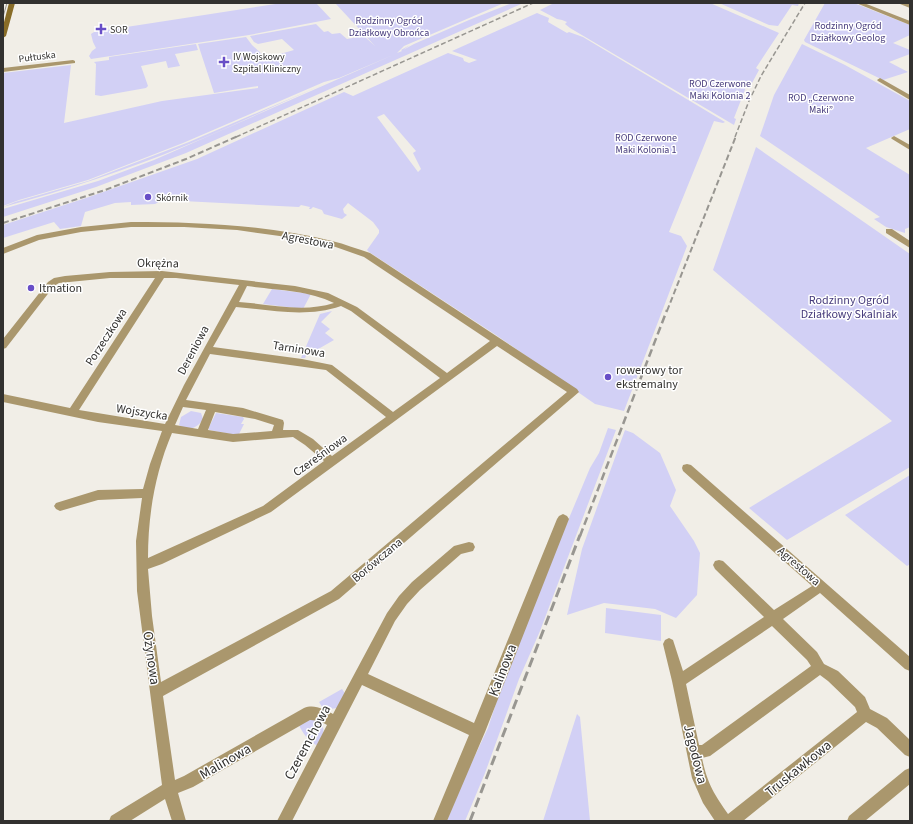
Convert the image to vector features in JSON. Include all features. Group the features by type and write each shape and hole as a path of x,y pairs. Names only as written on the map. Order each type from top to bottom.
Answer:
{"main road":[{"path":"3,36 12,3"}],"street":[{"path":"858,3 910,23"},
{"path":"902,3 910,6"},
{"name":"Pułtuska","path":"3,70 73,62"},
{"path":"880,80 910,98"},
{"path":"894,138 910,148"},
{"name":"Agrestowa","path":"3,251 37,238 64,231 137,225 214,227 249,230 333,244 367,255 574,392"},
{"path":"889,231 910,245"},
{"name":"Okrężna","path":"3,346 54,282 65,278 162,274 317,293 328,296 354,309 448,378"},
{"name":"Porzeczkowa","path":"72,412 162,274"},
{"name":"Dereniowa","path":"168,430 180,403 244,284"},
{"path":"233,304 307,311 326,308 342,303"},
{"name":"Czereśniowa","path":"142,565 158,560 258,515 277,503 497,341"},
{"name":"Tarninowa","path":"208,350 329,367 393,418"},
{"name":"Borówczana","path":"157,692 335,595 574,392"},
{"name":"Wojszycka","path":"3,398 168,430 233,438 289,433 300,436 332,462"},
{"name":"Wojszycka","path":"180,403 239,411 268,418 279,423 277,434"},
{"path":"201,434 212,408"},
{"name":"Ożynowa","path":"168,430 157,459 148,493 142,545 142,565 169,789 179,821"},
{"name":"Agrestowa","path":"687,468 910,665"},
{"path":"60,506 98,495 148,493"},
{"name":"Kalinowa","path":"440,821 478,732 511,644 563,519"},
{"name":"Czeremchowa","path":"284,821 391,617 403,600 416,586 458,550 469,547"},
{"path":"719,565 812,656 819,668 833,676 860,702 865,714 882,723 910,750"},
{"path":"679,681 821,586"},
{"name":"Jagodowa","path":"669,644 679,681 699,778 708,798 724,821"},
{"path":"694,753 705,751 819,668"},
{"path":"359,678 478,732"},
{"name":"Malinowa","path":"116,821 169,789 188,782 309,714 321,715 335,722"},
{"name":"Truskawkowa","path":"731,821 865,714"},
{"path":"854,821 910,775"}],"green space":[{"path":"282,3 316,3 331,19 249,35 91,59 89,56 96,48 91,34 94,32"},
{"name":"Rodzinny Ogród Działkowy Obrońca","path":"335,3 504,3 404,46 397,53 410,45 403,50 469,20 512,3 521,4 186,153 96,187 3,217 3,209 98,181 154,160 393,55 339,78 324,82 183,143 88,180 3,206 3,73 71,65 64,123 162,101 258,88 258,86 214,93 198,44 246,37 266,58 294,50 282,39 258,44 254,42 250,36 316,24 324,32 328,31 332,34 340,33 347,39 364,36 375,46"},
{"name":"ROD Czerwone Maki Kolonia 2","path":"554,3 710,3 779,33 756,68 759,70 752,83 748,82 734,118 736,119 734,125 570,28 565,24 567,22 557,19 540,10"},
{"path":"719,3 799,3 798,6 792,5 778,26 769,25"},
{"name":"Rodzinny Ogród Działkowy Geolog","path":"825,3 854,3 910,25 910,35 893,43 910,50 910,54 889,62 908,72 883,80 805,42 804,40"},
{"name":"ROD Czerwone Maki Kolonia 1","path":"537,13 549,18 548,22 567,33 569,32 583,37 725,122 714,121 669,232 681,236 687,246 624,411 595,404 496,335 369,252 367,250 379,233 379,230 373,222 348,203 343,209 344,213 347,215 342,219 324,214 322,210 313,207 309,209 310,207 301,205 299,207 163,200 155,204 131,205 131,202 115,203 85,212 81,226 60,229 54,222 3,238 3,225 197,159 344,92 353,96 448,53 463,58 464,61 469,63 477,60 452,51","holes":["384,114 416,151 413,153 421,169 418,172 377,117"]},
{"path":"196,44 198,50 175,54 180,66 168,68 166,61 141,66 148,86 146,88 101,96 95,95 96,64 94,62 109,60 109,57"},
{"name":"ROD „Czerwone Maki”","path":"802,44 845,65 910,101 910,129 866,148 910,175 910,227 905,229 905,233 886,227 874,219 880,217 760,136 774,95"},
{"path":"334,80 142,163 73,187 3,207 15,202 88,181 189,142"},
{"name":"Rodzinny Ogród Działkowy Skalniak","path":"756,147 910,254 910,467 787,540 749,508 892,421 713,270"},
{"path":"272,289 311,294 303,309 263,304"},
{"path":"332,311 321,322 330,329 325,333 334,340 305,358 301,358 320,314"},
{"path":"191,411 201,413 203,419 201,422 196,427 189,429 179,425 181,417"},
{"path":"216,413 243,417 244,419 241,424 244,424 239,434 236,435 209,430"},
{"path":"608,428 616,430 540,631 519,679 485,773 465,821 447,821 463,781 488,728 499,694 549,566 590,468 599,453"},
{"path":"625,430 633,433 660,453 676,490 670,506 694,541 700,553 697,595 676,618 655,609 604,603 567,615 582,549"},
{"path":"910,475 910,564 907,566 845,515"},
{"path":"606,608 661,615 661,641 605,633"},
{"path":"342,689 346,695 337,708 324,710 319,702"},
{"path":"577,714 580,717 590,821 543,821"},
{"path":"308,719 316,719 322,725 323,735 318,746 306,737 298,723"}],"tram line":[{"path":"3,17 7,3"}],"railway":[{"path":"236,137 533,3"},
{"path":"735,137 749,101 761,76 805,3"},
{"path":"3,223 105,190 186,159 238,136"},
{"path":"667,311 736,136"},
{"path":"580,536 667,310"},
{"path":"470,821 580,535"}],"place":[{"name":"SOR","path":"101,29"},
{"name":"IV Wojskowy Szpital Kliniczny","path":"224,62"},
{"name":"Skórnik","path":"148,197"},
{"name":"Itmation","path":"31,288"},
{"name":"rowerowy tor ekstremalny","path":"608,377"}]}
